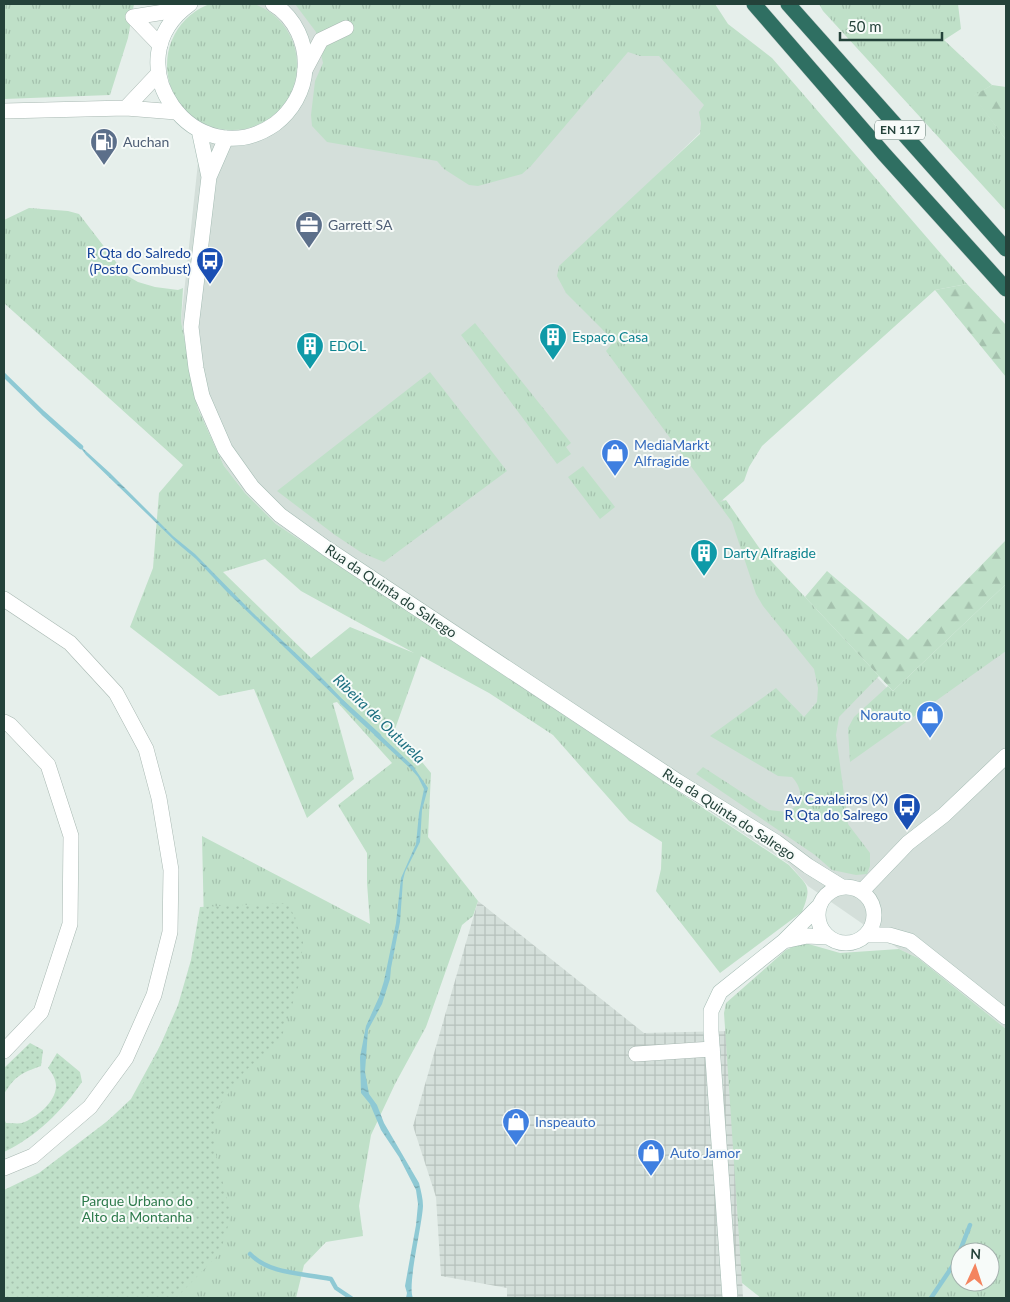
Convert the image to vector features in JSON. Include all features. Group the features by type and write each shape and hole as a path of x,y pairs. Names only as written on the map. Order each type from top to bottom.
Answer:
{"highway":[{"name":"EN 117","path":"754,4 884,154 1006,289"},
{"name":"EN 117","path":"788,4 1006,249"}],"street":[{"path":"187,6 170,25 160,45 158,74 162,88 168,101 186,122 199,130 226,138 255,134 280,120 290,110 303,84 305,55 302,41 288,16 273,4"},
{"path":"160,45 133,17 187,6"},
{"path":"305,70 321,40 346,28"},
{"path":"126,108 158,74"},
{"path":"4,111 126,108 176,112"},
{"name":"Rua da Quinta do Salrego","path":"199,130 209,177"},
{"name":"Rua da Quinta do Salrego","path":"226,138 209,177 191,327 196,368 206,406 226,449 252,486 280,515 326,548 677,781 776,842 808,866 842,886"},
{"path":"4,599 19,610 31,615 70,643 116,693 146,749 159,798 171,870 170,932 154,996 126,1058 90,1107 33,1156 4,1168"},
{"path":"4,609 19,610"},
{"path":"4,722 10,725 48,765 71,836 71,844 70,924 41,1012 4,1052"},
{"path":"862,892 908,843 944,815 1006,756"},
{"name":"Rua da Quinta do Salrego","path":"808,866 820,902"},
{"path":"730,1298 712,1048 712,1010 720,992 784,941 828,892 842,886 850,886 862,892 869,898 874,907 872,926 866,935 852,943 835,941 827,936 818,924 820,902"},
{"path":"866,935 889,935 910,941 1006,1017"},
{"path":"784,941 807,936 827,936"},
{"path":"636,1054 712,1048"}],"shaded area":[{"path":"215,4 660,4 742,92 564,265 758,551 892,693 1006,587 1006,1029 918,958 899,949 808,886 789,864 276,524 245,493 224,466 198,409 181,321"},
{"path":"478,901 644,1033 730,1031 743,1298 507,1298 507,1288 441,1276 436,1197 413,1126"}],"green space":[{"path":"232,0 245,1 257,5 278,19 292,40 296,52 296,78 292,90 278,111 257,125 245,129 232,130 219,129 207,125 186,111 172,90 168,78 167,65 168,52 172,40 186,19 207,5 219,1"},
{"path":"4,4 134,4 128,38 110,95 4,99"},
{"path":"295,4 715,4 728,24 772,58 967,284 935,290 762,446 749,467 744,481 720,502 726,500 760,549 879,676 839,717 836,735 848,824 870,853 870,866 867,874 856,875 832,870 815,855 696,774 703,767 769,810 787,812 800,804 799,789 792,777 778,776 710,736 776,688 804,717 817,702 818,688 814,669 763,606 756,594 732,522 606,351 614,341 566,293 557,276 559,266 700,134 699,112 704,105 659,56 640,56 628,52 531,166 522,174 478,186 469,185 444,169 437,161 327,142 312,126 311,115 315,81 323,63 316,32"},
{"path":"819,4 958,4 961,29 944,40 992,85 974,96 1006,140 1006,211 823,11"},
{"path":"992,85 1006,87 1006,140 973,96"},
{"path":"29,208 68,211 79,214 126,275 138,282 155,287 178,290 183,288 181,321 198,409 224,466 245,493 276,524 789,865 806,886 807,896 802,912 720,973 656,891 661,869 662,842 629,821 553,735 489,693 421,656 395,729 431,773 428,837 478,901 473,916 462,925 426,1027 395,1084 371,1135 359,1206 363,1236 326,1242 304,1265 296,1298 35,1298 68,1158 131,1099 189,993 204,926 202,836 370,924 367,853 338,805 392,763 337,702 333,703 354,779 307,818 254,689 219,696 130,627 153,568 159,493 183,465 4,303 4,220","holes":["265,559 301,591 414,653 350,627 311,658 223,572"]},
{"path":"967,284 1006,325 1006,377 935,290"},
{"path":"475,323 571,443 566,447 571,454 557,464 461,335"},
{"path":"430,372 507,471 384,562 362,553 277,491"},
{"path":"583,466 615,507 600,519 568,477"},
{"path":"1006,540 1006,584 893,691 805,597 827,571 908,640"},
{"path":"1006,584 1006,651 850,762 848,728 854,717 888,686 893,691"},
{"name":"Parque Urbano do Alto da Montanha","path":"289,903 303,942 299,984 281,1039 244,1072 216,1110 214,1146 231,1216 220,1253 176,1298 4,1298 4,1190 39,1173 126,1107 145,1080 178,1005 191,960 200,907"},
{"path":"805,943 840,953 899,949 918,958 1006,1029 1006,1298 761,1298 742,1283 724,1013 726,1003 786,950"},
{"path":"30,1043 43,1050 41,1066 19,1076 4,1094 4,1068"},
{"path":"57,1053 80,1072 82,1082 66,1103 38,1131 4,1152 4,1119 6,1123 27,1121 44,1109 53,1098 56,1083 54,1076 48,1068"}],"water":[{"path":"77,443 173,536 195,554 348,705 346,707 227,592 196,559 86,455"},
{"path":"377,732 413,766 428,788 422,810 420,842 403,880 400,922 390,979 382,1004 368,1030 365,1072 369,1094 377,1105 384,1123 419,1183 421,1192 423,1206 413,1269 413,1298 406,1298 405,1286 416,1225 418,1204 416,1190 399,1157 381,1130 370,1104 361,1093 360,1057 366,1026 384,981 396,923 401,878 416,844 424,789 418,777 411,769 374,735"}],"waterway":[{"path":"4,375 81,447"},
{"name":"Ribeira de Outurela","path":"342,702 379,736"},
{"path":"931,1298 956,1261 970,1225"},
{"path":"250,1254 258,1261 277,1270 331,1279 336,1288 351,1298"}],"place":[{"name":"Auchan","path":"104,166"},
{"name":"Garrett SA","path":"309,249"},
{"name":"R Qta do Salredo (Posto Combust)","path":"210,285"},
{"name":"Espaço Casa","path":"553,361"},
{"name":"EDOL","path":"310,370"},
{"name":"MediaMarkt Alfragide","path":"615,477"},
{"name":"Darty Alfragide","path":"704,577"},
{"name":"Norauto","path":"930,739"},
{"name":"Av Cavaleiros (X) R Qta do Salrego","path":"907,831"},
{"name":"Inspeauto","path":"516,1146"},
{"name":"Auto Jamor","path":"651,1177"}]}
